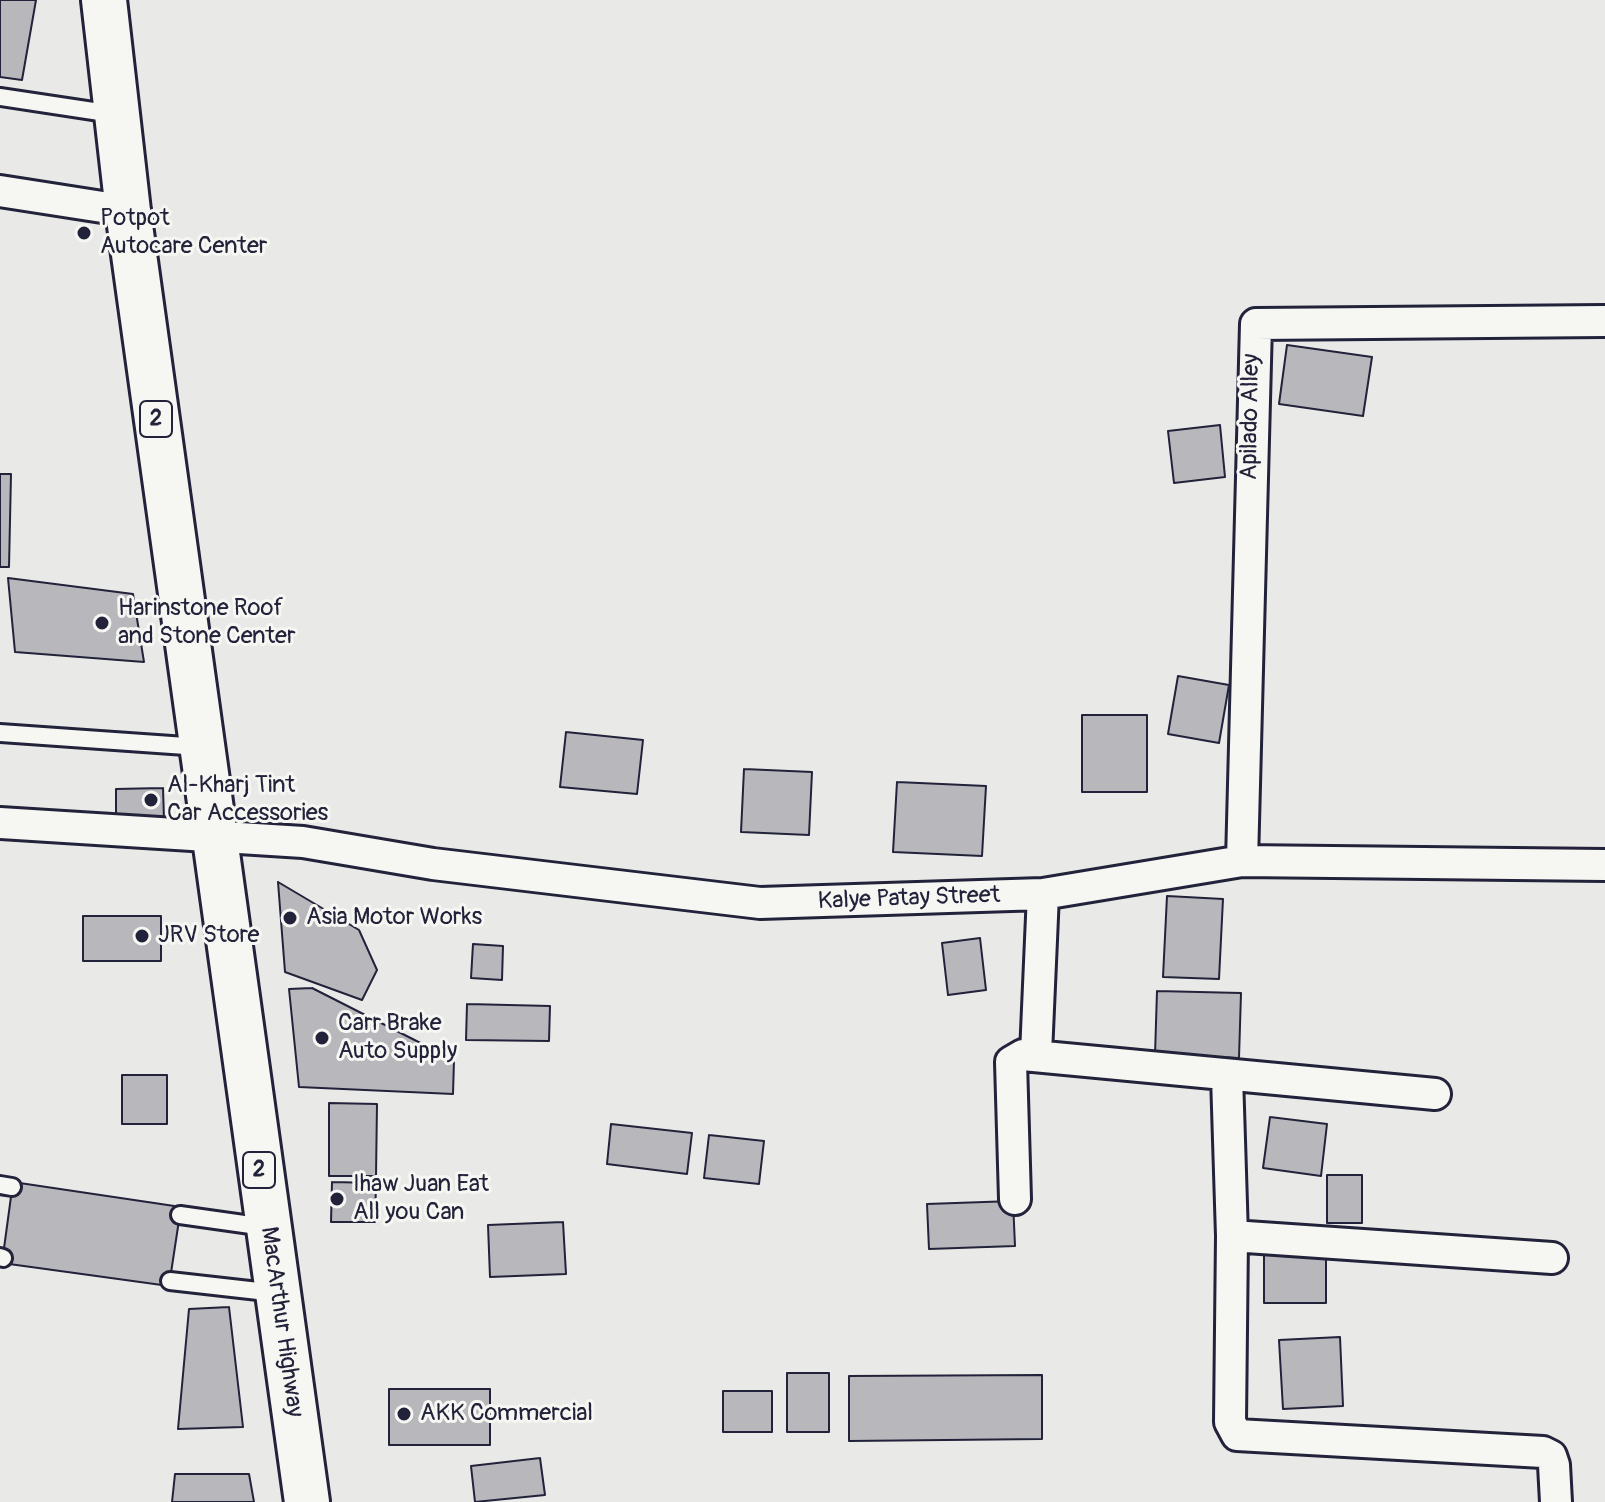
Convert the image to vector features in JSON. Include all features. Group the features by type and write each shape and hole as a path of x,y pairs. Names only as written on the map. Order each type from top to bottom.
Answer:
{"highway":[{"name":"MacArthur Highway","path":"104,0 128,211 200,747 307,1502"}],"street":[{"path":"0,191 128,211"},
{"name":"Apilado Alley","path":"1242,861 1256,324 1605,321"},
{"name":"Kalye Patay Street","path":"0,823 350,847 433,864 760,903 1043,894 1242,861 1605,865"},
{"path":"1036,1054 1043,894"},
{"path":"1015,1199 1011,1062 1017,1056 1036,1054 1227,1076 1435,1094"},
{"path":"1227,1076 1232,1236 1230,1422 1237,1435 1543,1452 1551,1456 1554,1465 1556,1502"},
{"path":"1232,1236 1552,1258"}],"lane":[{"path":"0,97 117,114"},
{"path":"0,733 200,747"},
{"path":"180,1215 267,1227"},
{"path":"170,1281 276,1293"}],"building":[{"path":"0,0 36,0 22,80 0,77"},
{"path":"1287,345 1372,357 1363,416 1279,404"},
{"path":"1220,425 1225,477 1174,483 1168,431"},
{"path":"0,474 11,474 9,567 0,567"},
{"path":"8,578 133,594 144,662 15,652"},
{"path":"1178,676 1229,685 1219,743 1168,734"},
{"path":"1082,715 1147,715 1147,792 1082,792"},
{"path":"566,732 643,740 637,794 560,787"},
{"path":"744,769 812,772 809,835 741,832"},
{"path":"897,782 986,786 982,856 893,852"},
{"path":"163,788 164,820 116,821 116,789"},
{"path":"278,882 359,930 377,970 362,1000 285,972"},
{"path":"1167,896 1223,899 1219,979 1163,977"},
{"path":"83,916 161,916 161,961 83,961"},
{"path":"980,938 986,990 948,995 942,943"},
{"path":"473,944 503,946 502,980 471,978"},
{"path":"312,988 454,1060 453,1094 299,1087 289,989"},
{"path":"1157,991 1241,993 1239,1058 1155,1055"},
{"path":"467,1004 550,1006 549,1041 466,1040"},
{"path":"122,1075 167,1075 167,1124 122,1124"},
{"path":"329,1103 377,1104 376,1176 329,1176"},
{"path":"1270,1117 1327,1124 1321,1176 1263,1168"},
{"path":"611,1124 692,1133 687,1174 607,1164"},
{"path":"709,1135 764,1141 759,1184 704,1178"},
{"path":"1327,1175 1362,1175 1362,1223 1327,1223"},
{"path":"13,1182 181,1207 169,1286 2,1263"},
{"path":"332,1182 376,1183 375,1222 331,1222"},
{"path":"1013,1201 1015,1246 929,1249 927,1204"},
{"path":"563,1222 566,1274 490,1277 488,1225"},
{"path":"1264,1247 1326,1247 1326,1303 1264,1303"},
{"path":"229,1307 243,1427 178,1429 189,1309"},
{"path":"1340,1337 1343,1406 1283,1409 1279,1340"},
{"path":"787,1373 829,1373 829,1432 787,1432"},
{"path":"1042,1375 1042,1439 849,1441 849,1376"},
{"path":"389,1389 490,1389 490,1445 389,1445"},
{"path":"723,1391 772,1391 772,1432 723,1432"},
{"path":"540,1458 545,1495 475,1502 471,1466"},
{"path":"175,1474 249,1474 254,1502 172,1502"}],"place":[{"name":"Potpot Autocare Center","path":"84,233"},
{"name":"Harinstone Roof and Stone Center","path":"102,623"},
{"name":"Al-Kharj Tint Car Accessories","path":"151,800"},
{"name":"Asia Motor Works","path":"290,918"},
{"name":"JRV Store","path":"142,936"},
{"name":"Carr Brake Auto Supply","path":"322,1038"},
{"name":"Ihaw Juan Eat All you Can","path":"337,1199"},
{"name":"AKK Commercial","path":"404,1414"}]}
